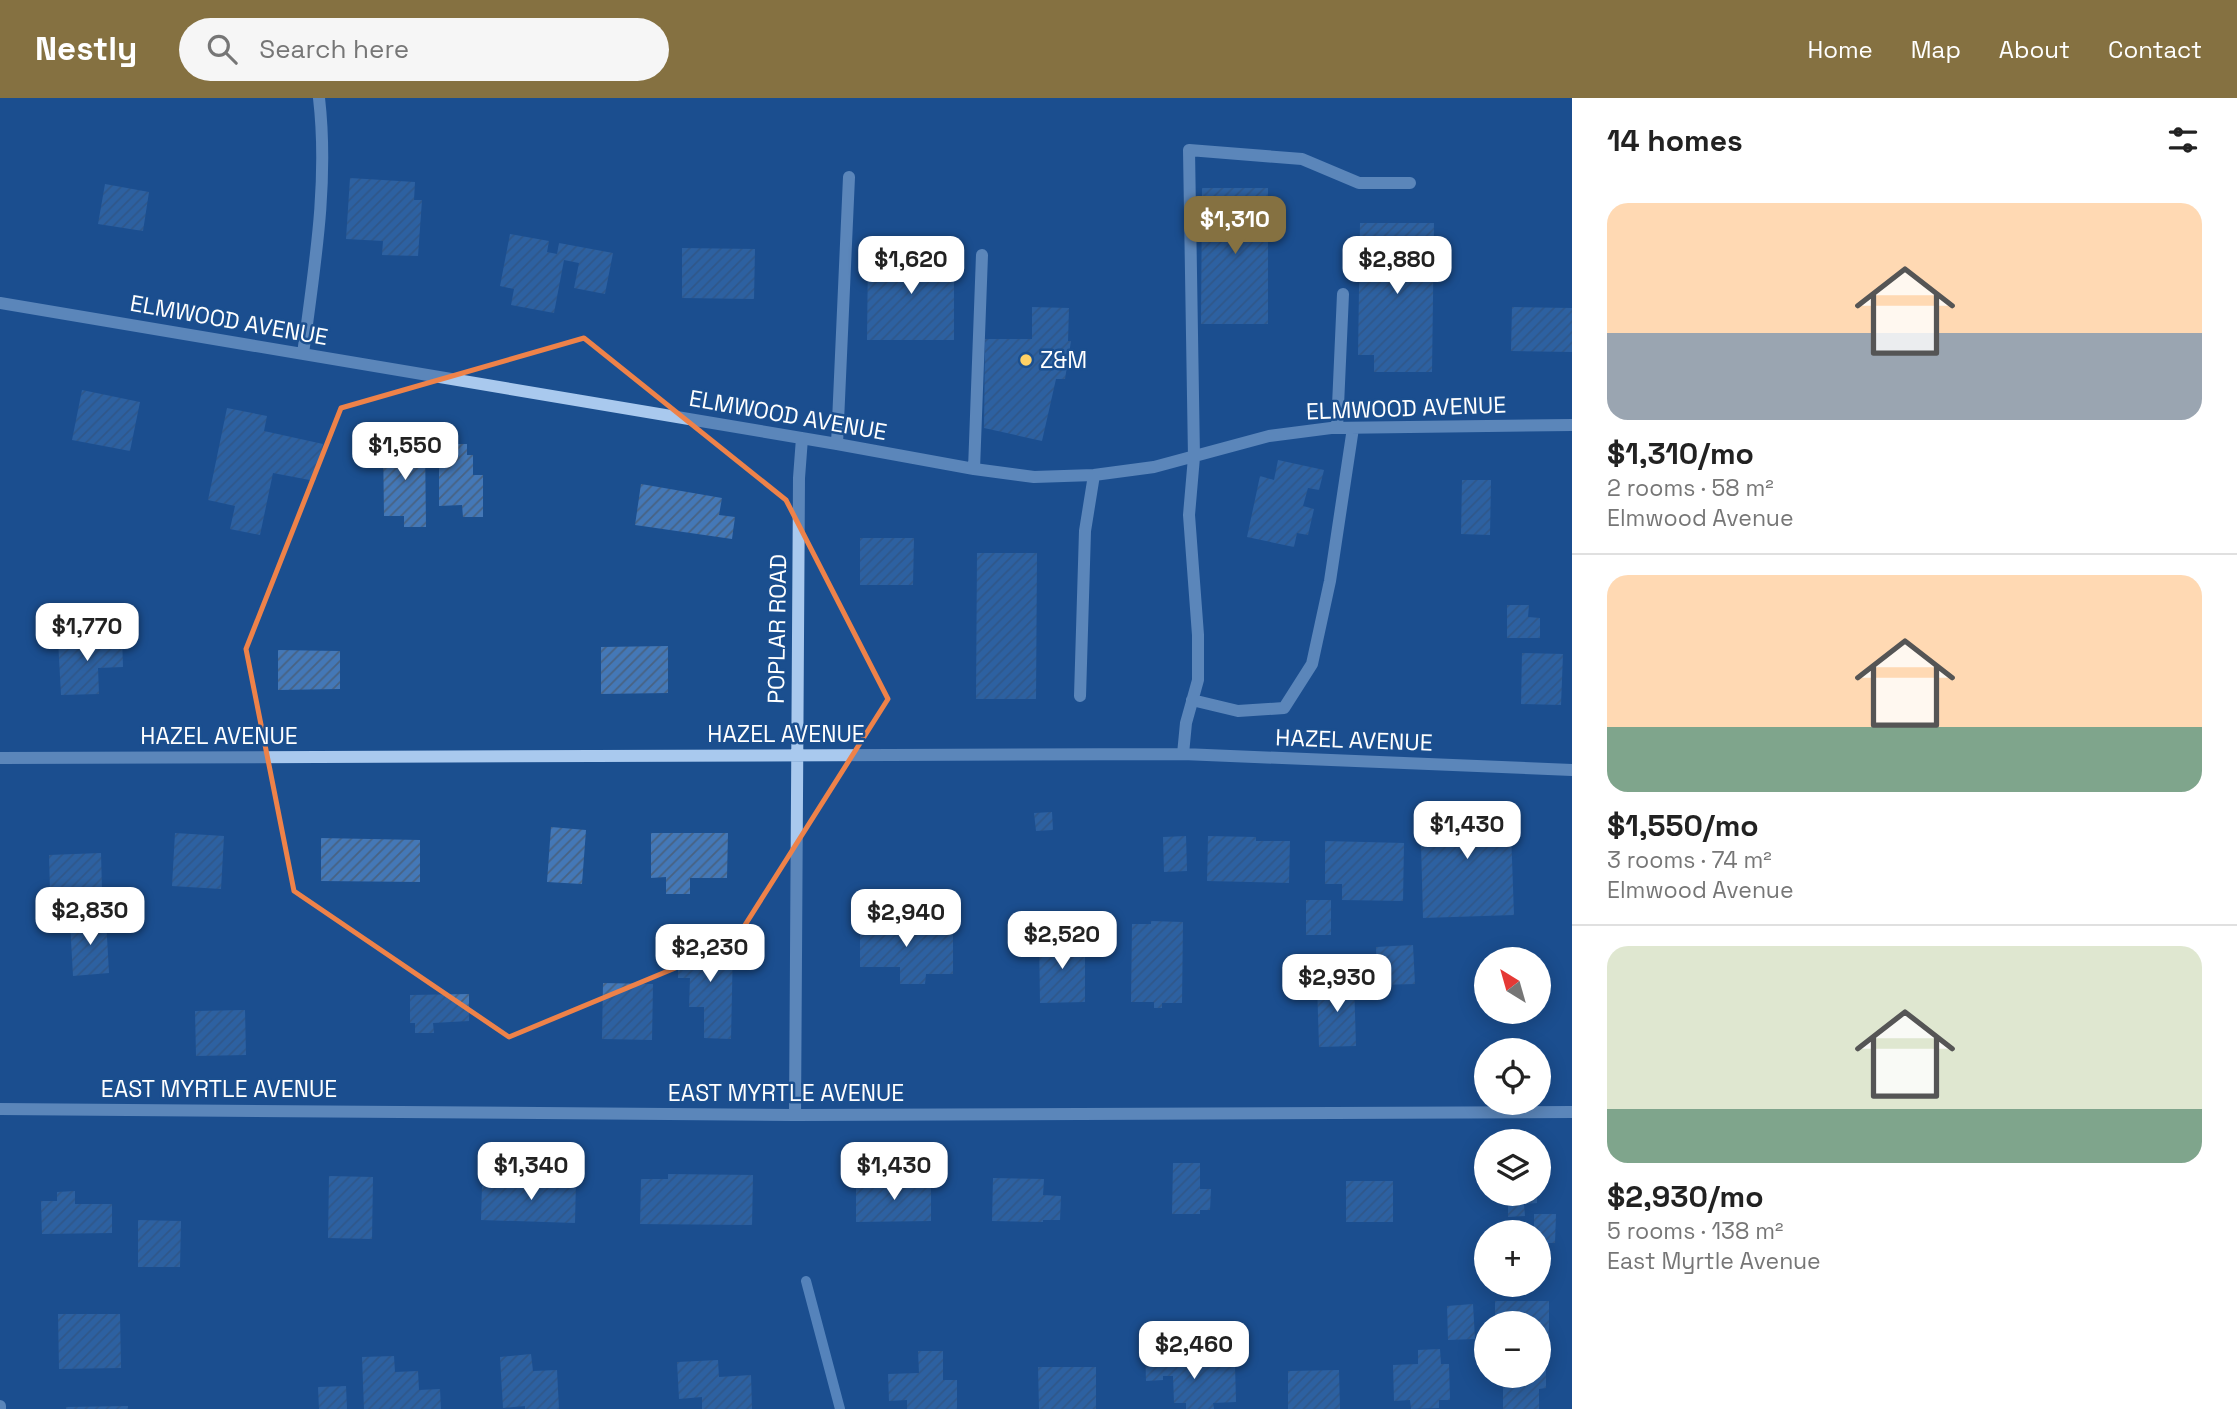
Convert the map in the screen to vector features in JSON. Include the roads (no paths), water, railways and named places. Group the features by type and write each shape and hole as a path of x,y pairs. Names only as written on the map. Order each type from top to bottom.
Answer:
{"street":[{"path":"303,354 322,200 324,136 320,98"},
{"path":"1183,754 1185,723 1198,680 1198,635 1189,515 1194,457 1189,150 1302,159 1359,183 1410,183"},
{"path":"837,444 849,177"},
{"path":"974,470 982,255"},
{"path":"1337,428 1343,294"},
{"name":"ELMWOOD AVENUE","path":"0,303 837,444 974,470 1034,477 1094,475 1154,467 1269,436 1337,428 1572,425"},
{"path":"1192,700 1238,711 1284,708 1312,664 1330,581 1353,428"},
{"name":"POPLAR ROAD","path":"795,1115 796,755 799,478 802,438"},
{"path":"1080,696 1085,531 1094,475"},
{"name":"HAZEL AVENUE","path":"0,758 1183,754 1572,770"},
{"name":"EAST MYRTLE AVENUE","path":"0,1109 795,1115 1572,1112"}],"waterway":[{"path":"806,1281 840,1409"}],"place":[{"name":"Z&M","path":"1026,360"}]}
